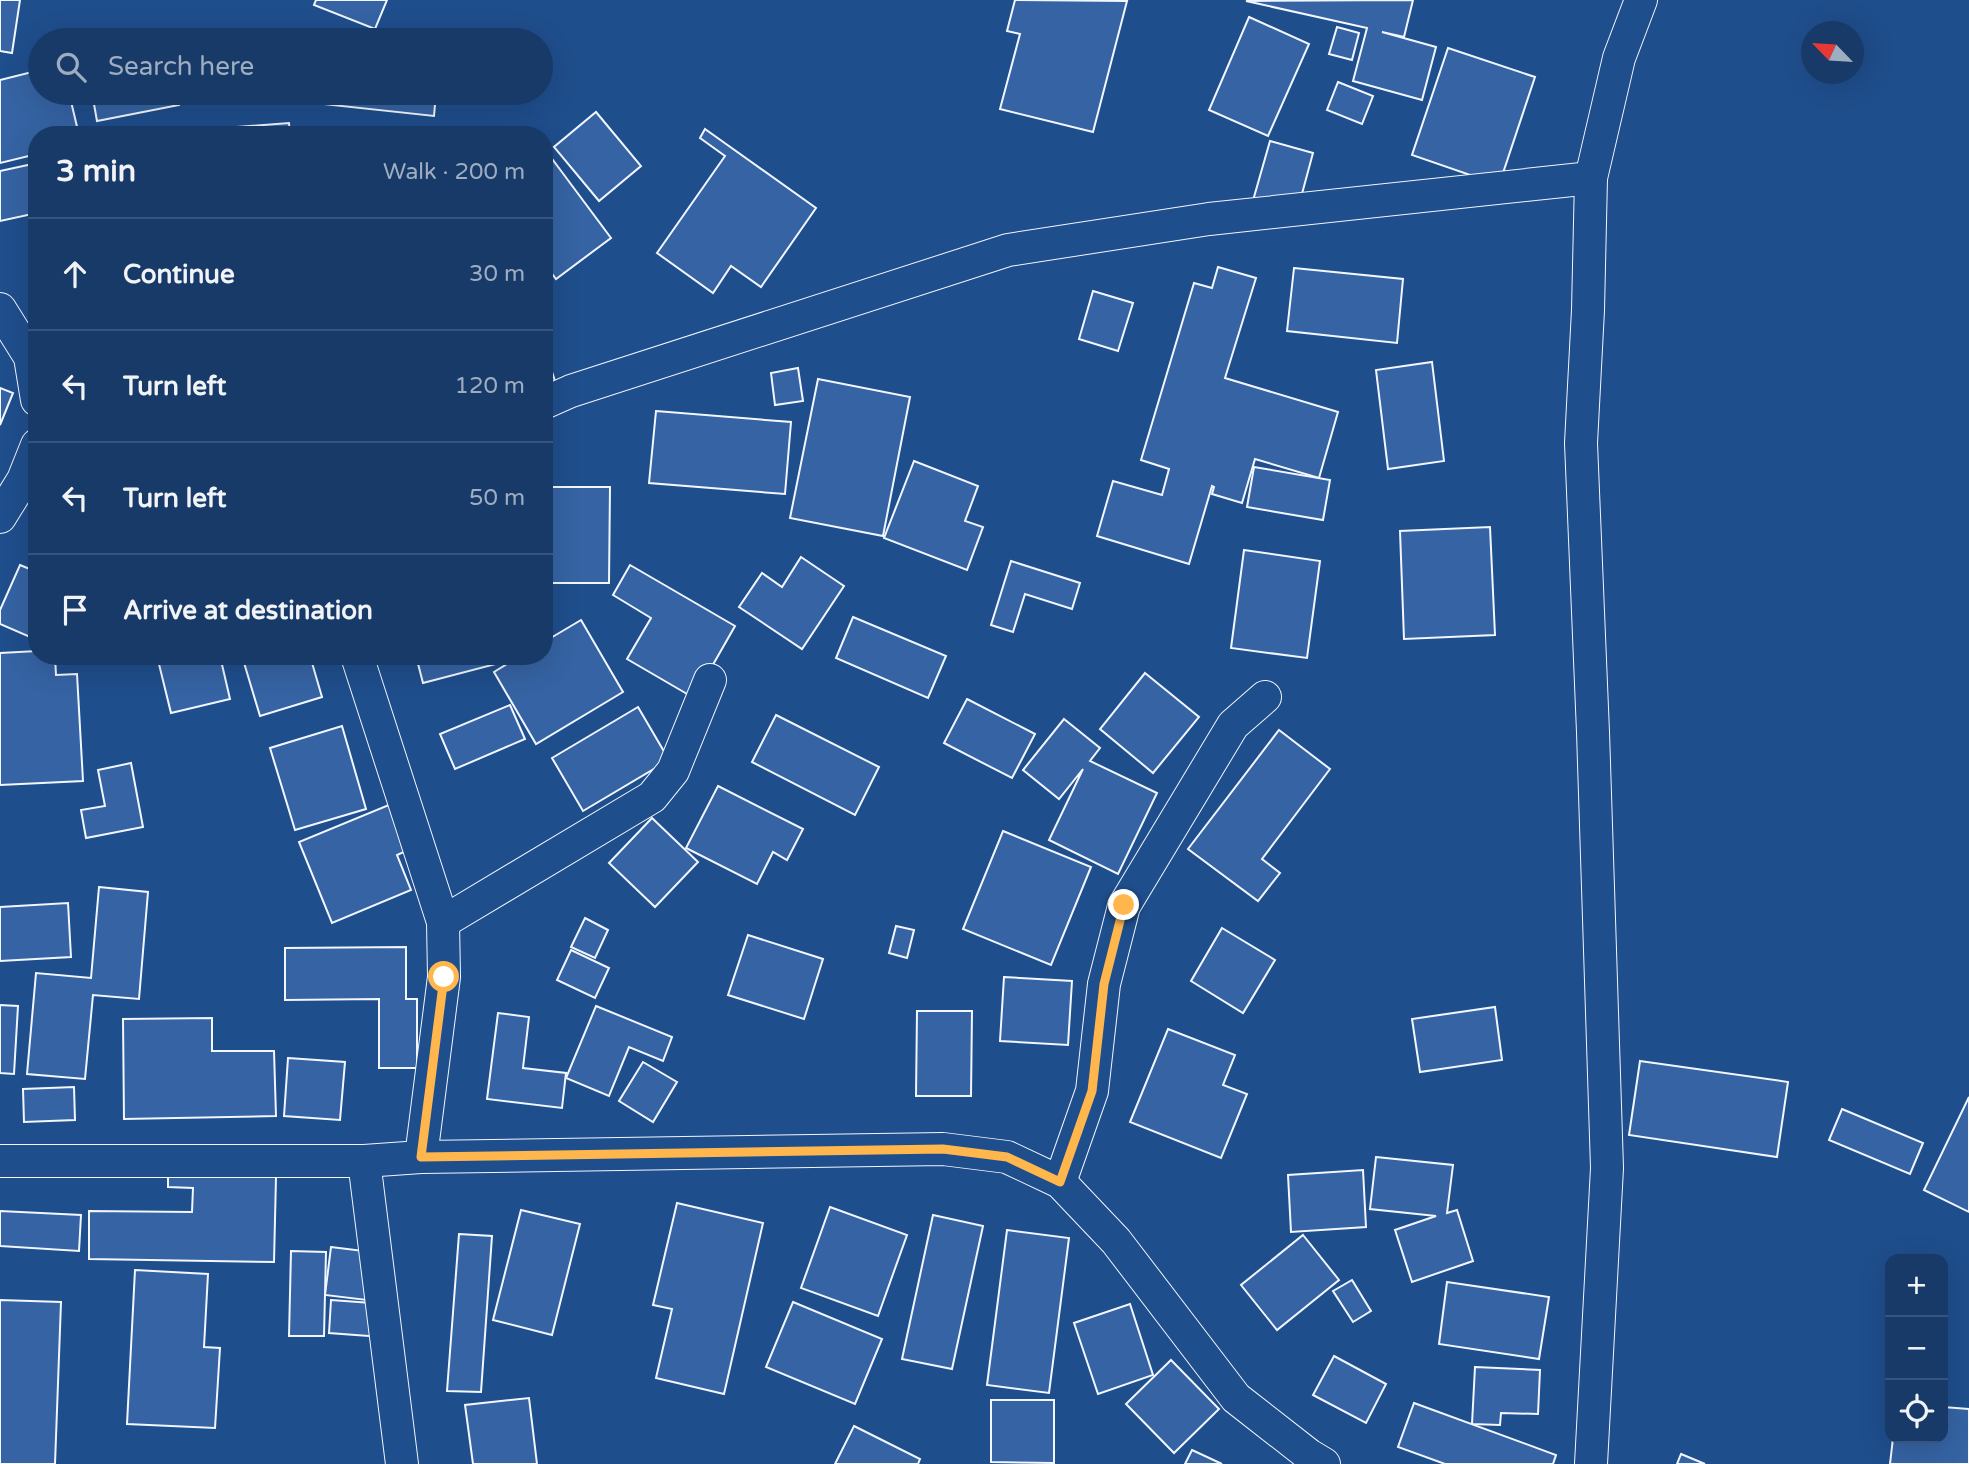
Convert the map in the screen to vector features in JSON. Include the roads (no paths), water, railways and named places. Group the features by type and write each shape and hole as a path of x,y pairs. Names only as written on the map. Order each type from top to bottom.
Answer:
{"street":[{"path":"1591,1464 1607,1168 1581,443 1591,178 1619,58 1641,0"},
{"path":"553,399 1008,250 1209,219 1591,178"},
{"path":"0,309 28,354"},
{"path":"0,517 28,483"},
{"path":"360,665 443,922 444,977 421,1157"},
{"path":"443,922 652,797 673,771 710,680"},
{"path":"1060,1182 1092,1091 1104,984 1124,905 1233,724 1265,697"},
{"path":"0,1161 364,1161 421,1157 943,1149 1007,1157 1060,1182 1116,1241 1236,1398 1324,1464"},
{"path":"364,1161 402,1464"}]}
